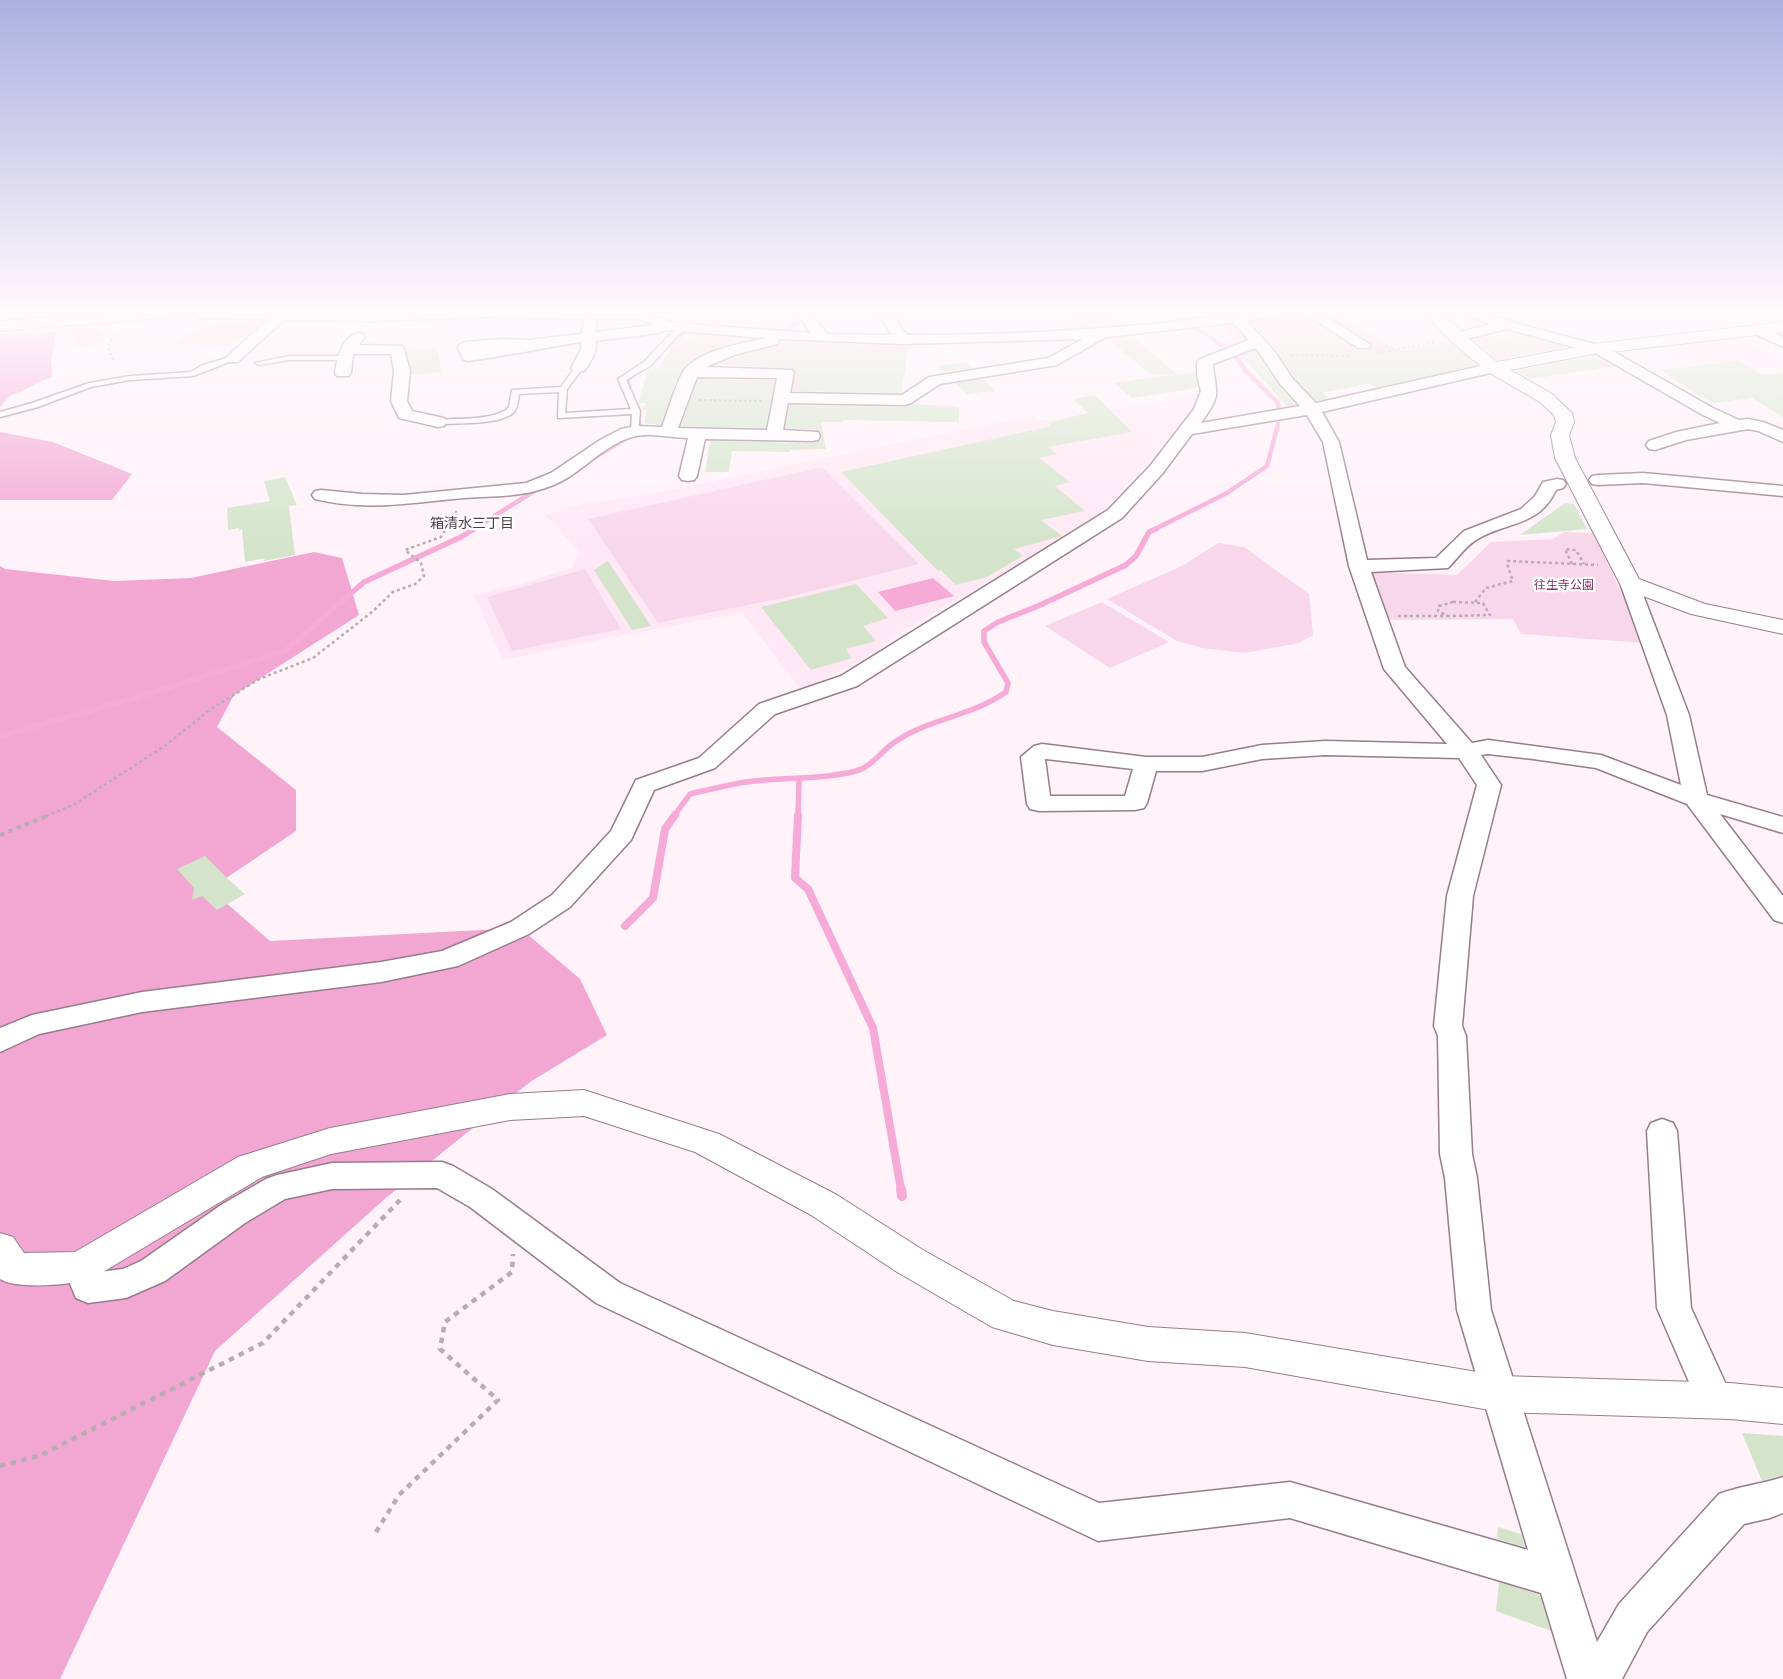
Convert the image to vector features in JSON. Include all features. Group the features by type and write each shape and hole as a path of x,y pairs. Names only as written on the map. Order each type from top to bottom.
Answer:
{"street":[{"path":"400,389 399,401 405,415 438,422"},
{"path":"668,433 685,389"},
{"path":"774,435 783,389"},
{"path":"781,400 905,400 921,389"},
{"path":"0,1040 32,1025 142,1002 381,972 448,959 520,928 561,901 622,834 644,785 708,763 766,709 849,681 1114,514 1156,470 1187,430 1202,410 1209,389"},
{"path":"1294,389 1312,409 1331,442 1359,566 1395,669 1466,751 1489,785 1460,896 1448,1026 1452,1036 1456,1154 1462,1178 1474,1310 1588,1679"},
{"path":"1187,430 1312,409 1399,389"},
{"path":"1531,389 1546,398 1563,413 1565,422 1560,434 1565,458 1625,575 1678,715 1696,799 1783,914"},
{"path":"1668,389 1707,411 1738,425"},
{"path":"1655,445 1682,436 1748,424 1763,427 1783,437"},
{"path":"321,495 353,500 404,500 468,492 512,490 545,483 563,474 597,450 627,433 812,436"},
{"path":"688,476 698,434"},
{"path":"1598,480 1643,478 1783,491"},
{"path":"1359,566 1441,564 1473,533 1528,514 1546,495 1549,486 1557,484"},
{"path":"1625,575 1699,609 1783,627"},
{"path":"1146,764 1135,804 1038,804 1033,757 1042,751 1146,764 1202,764 1262,752 1325,748 1466,751 1488,747 1600,762 1677,789 1696,799 1783,825"},
{"path":"0,1248 14,1269 80,1267 250,1167 330,1141 452,1117 510,1107 584,1103 707,1143 824,1205 910,1261 1005,1315 1053,1328 1138,1342 1245,1350 1501,1394 1715,1400 1783,1406"},
{"path":"1662,1131 1674,1308 1715,1400"},
{"path":"80,1267 88,1288 126,1283 153,1271 233,1214 277,1188 332,1176 442,1175 481,1198 608,1292 1098,1522 1290,1500 1557,1578"},
{"path":"1599,1679 1633,1618 1733,1507 1770,1500 1783,1495"}],"lane":[{"path":"0,414 35,405 77,389"},
{"path":"627,389 636,411 636,432"},
{"path":"438,422 499,416 509,411 514,405 515,392 563,390 560,416 636,411"}],"path":[{"path":"681,400 781,400"},
{"path":"0,835 75,804 166,744 211,709 259,679 313,658 372,612 393,592 415,584 424,576 421,563 405,550 441,537 468,492"},
{"path":"1572,564 1565,550 1576,550 1585,564"},
{"path":"1474,603 1486,588 1513,581 1507,564 1508,561 1585,564 1625,575"},
{"path":"1375,616 1448,616 1490,615 1483,603 1445,602 1439,606 1438,610 1448,616"},
{"path":"0,1466 39,1456 263,1343 404,1196"},
{"path":"376,1532 399,1495 498,1400 440,1349 445,1322 512,1272 514,1223"}],"shaded area":[{"path":"0,389 25,389 10,396 0,407"},
{"path":"1200,392 1191,412 1107,508 1058,541 914,624 867,656 802,691 742,613 503,660 474,595 526,583 572,567 580,552 545,515 583,504 662,492 1033,415 1039,421 1171,401"},
{"path":"0,432 53,442 132,474 112,500 0,500"},
{"path":"314,552 342,558 359,615 234,695 217,727 296,790 296,831 210,889 270,941 520,928 580,979 607,1035 530,1082 387,1197 215,1351 60,1679 0,1679 0,566 5,569 114,581 191,578"},
{"path":"933,578 954,596 895,611 878,592"}],"green space":[{"path":"822,467 919,564 788,597 658,623 588,519"},
{"name":"往生寺公園","path":"1564,532 1593,533 1645,643 1521,634 1513,619 1386,620 1361,572 1457,575 1491,542 1553,539"},
{"path":"1218,543 1244,547 1309,594 1313,635 1299,643 1245,653 1202,648 1177,641 1107,599 1182,566"},
{"path":"585,569 621,629 512,651 487,597"},
{"path":"1102,602 1169,642 1110,668 1045,626"}],"building":[{"path":"642,389 674,389 661,425 644,423 647,410 642,410 646,403 638,403"},
{"path":"694,389 773,389 765,428 681,426"},
{"path":"792,389 902,389 901,393 792,391"},
{"path":"962,389 993,389 995,391 967,394"},
{"path":"1122,389 1189,389 1132,398"},
{"path":"1272,389 1282,389 1296,405 1287,406"},
{"path":"1305,389 1341,389 1322,393 1329,398 1317,401"},
{"path":"1690,389 1783,389 1783,417 1752,398 1714,403"},
{"path":"1095,395 1132,432 1048,447 1057,454 1039,458 1070,482 1055,486 1085,511 1041,520 1062,536 1014,549 1023,556 987,577 956,585 941,570 938,571 841,472 1052,426 1048,423 1088,413 1073,399"},
{"path":"912,404 959,407 959,422 843,420 843,422 821,422 826,449 790,450 790,452 732,451 729,472 705,472 710,441 812,443 820,441 822,435 818,430 785,428 790,405 905,407"},
{"path":"285,477 297,505 289,506 295,555 264,561 265,558 245,562 242,529 228,530 227,508 270,501 264,481"},
{"path":"1565,503 1574,504 1587,529 1520,535"},
{"path":"608,561 651,626 632,630 594,570"},
{"path":"856,584 888,618 863,626 876,641 846,649 852,658 811,670 761,607"},
{"path":"205,856 245,894 217,910 202,896 192,900 194,888 177,869"},
{"path":"1742,1433 1783,1436 1783,1475 1762,1481"},
{"path":"1498,1527 1521,1534 1525,1547 1497,1539"},
{"path":"1499,1582 1540,1595 1551,1631 1496,1611"}],"waterway":[{"path":"630,389 632,397"},
{"path":"1264,389 1277,402 1279,408"},
{"path":"590,460 627,438 640,426 637,415"},
{"path":"1153,530 1227,493 1267,466 1278,424"},
{"path":"472,530 539,488"},
{"path":"0,736 138,697 285,651 364,582 461,537 474,529"},
{"path":"674,816 690,794 760,780 829,776 856,771 871,763 892,744 905,736 978,707 1006,692 1008,683 984,642 984,631 998,622 1038,606 1126,565 1136,556 1149,532 1156,529"},
{"path":"798,816 799,779"},
{"path":"625,926 653,898 665,829 675,815"},
{"path":"798,815 795,878 808,889 873,1028 901,1190"},
{"path":"901,1189 902,1196"}],"district":[{"name":"箱清水三丁目","path":"472,525"}]}
